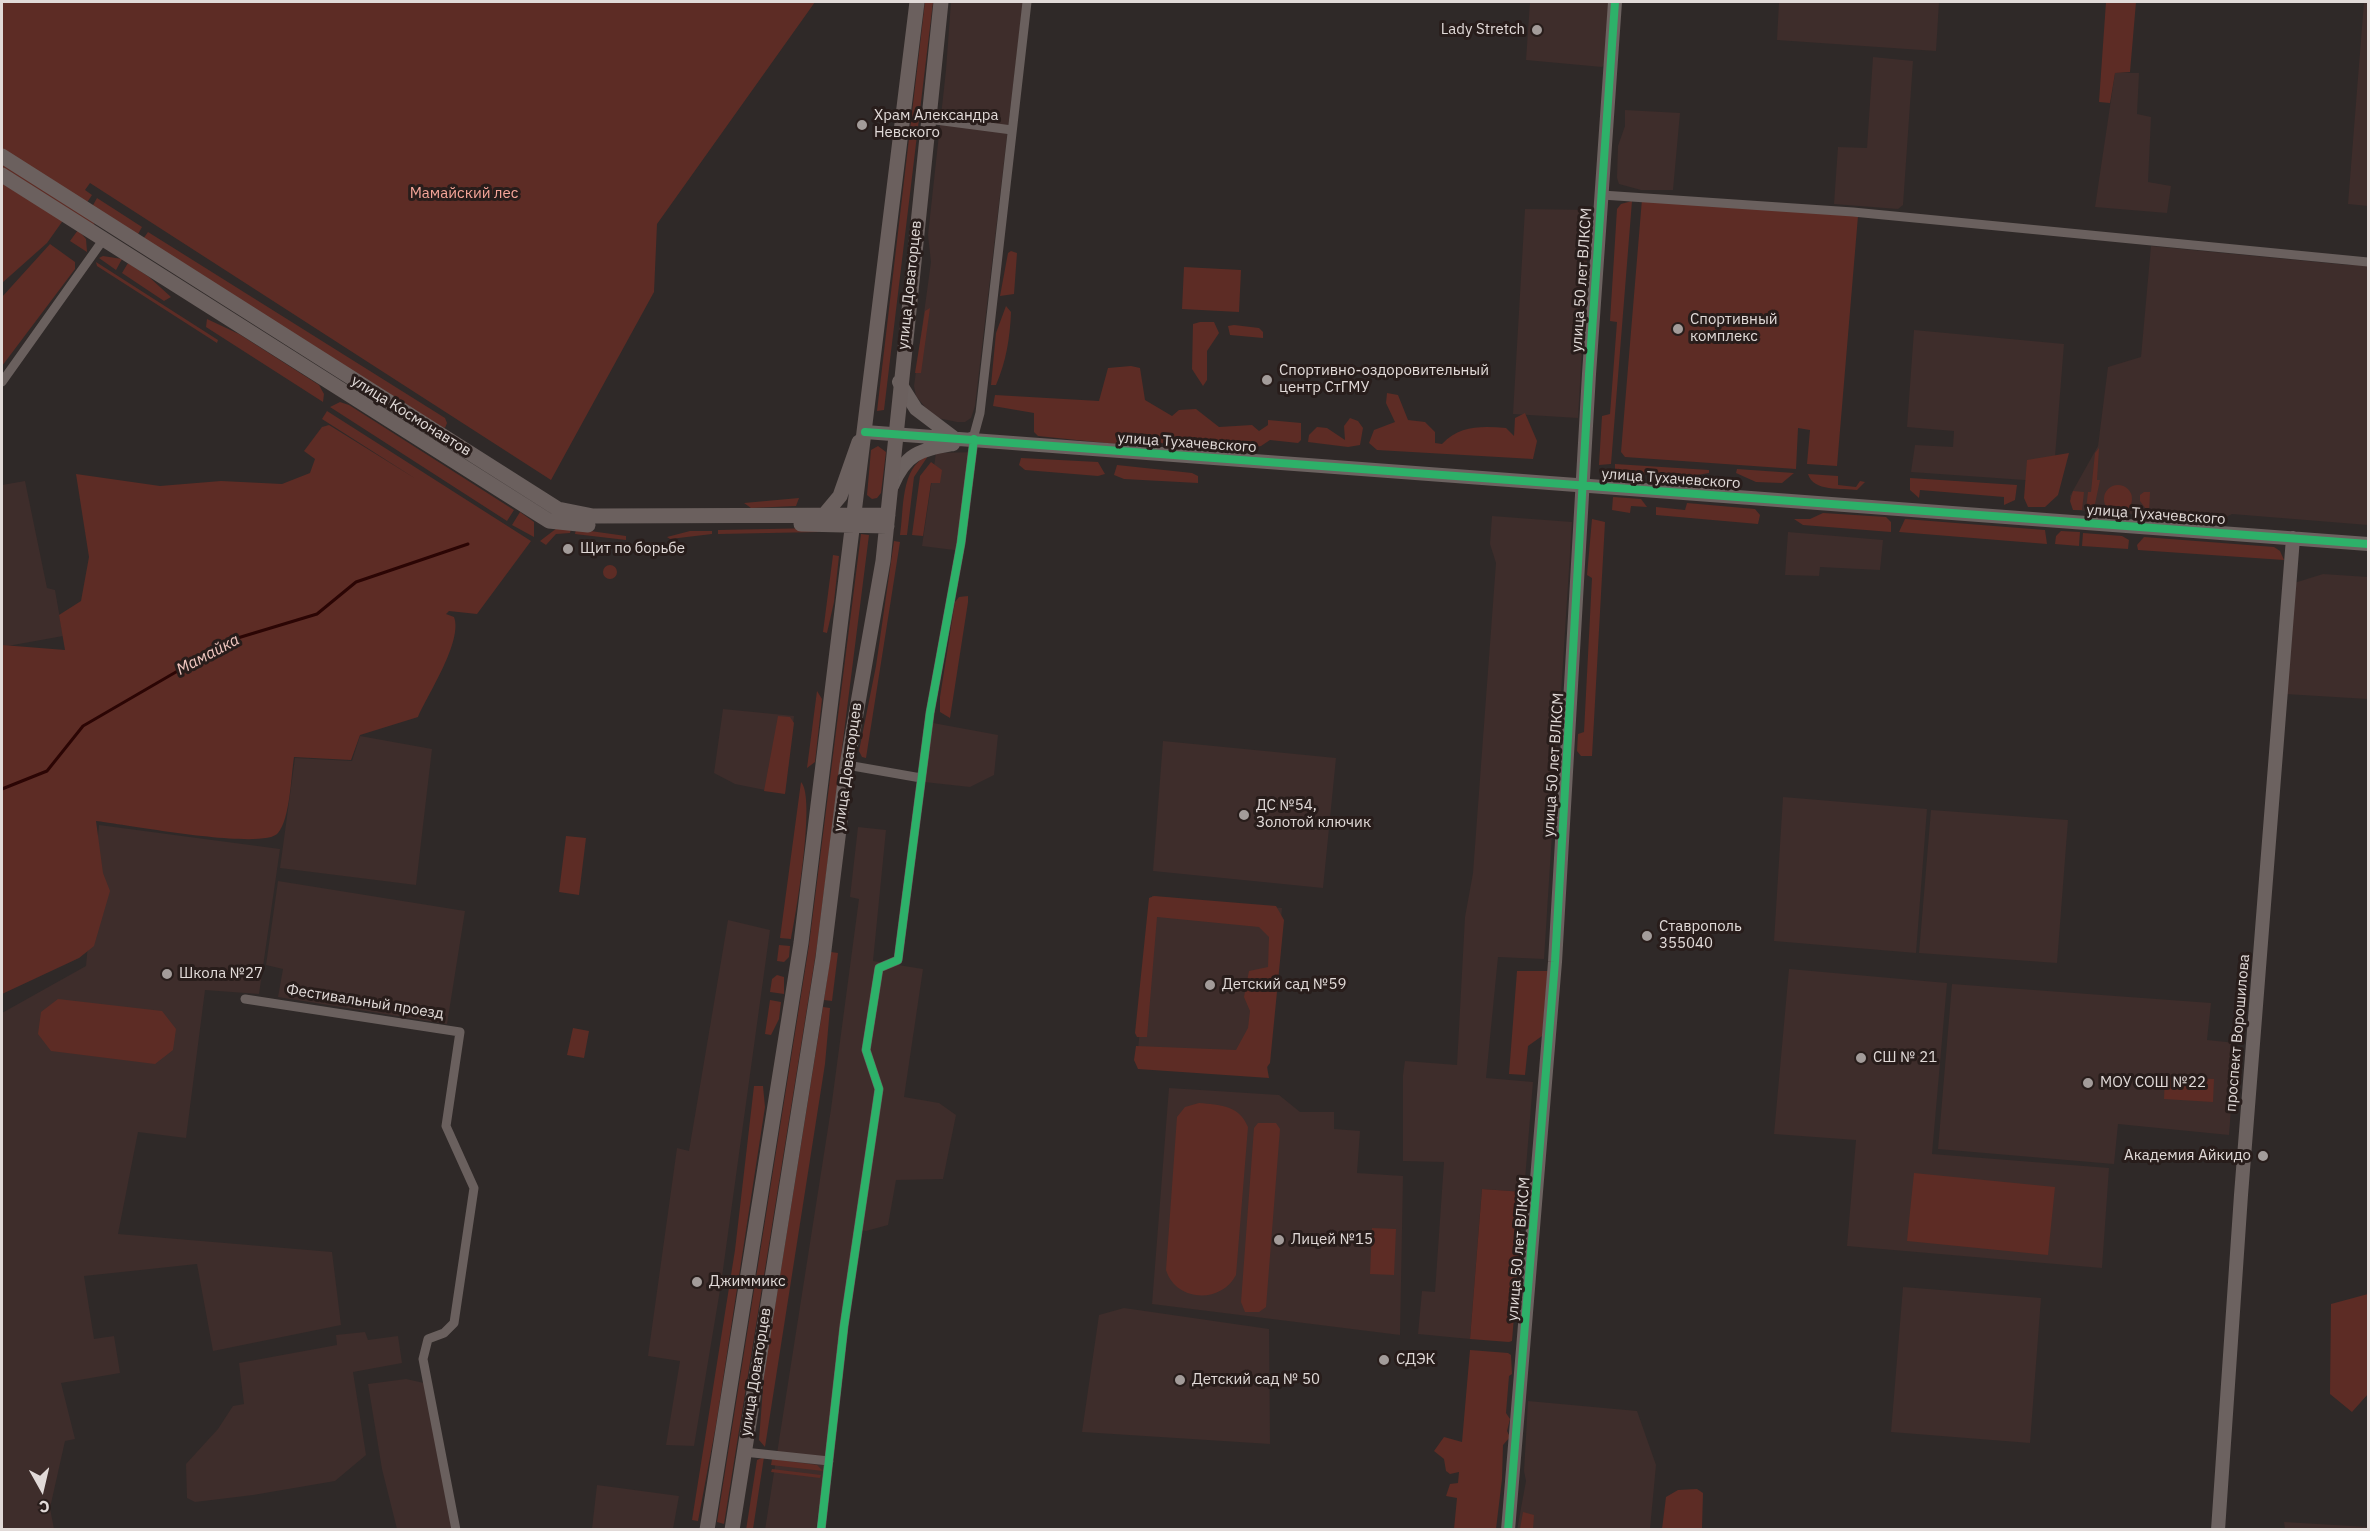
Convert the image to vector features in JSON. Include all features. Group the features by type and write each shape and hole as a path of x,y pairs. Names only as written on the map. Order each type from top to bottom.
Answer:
{"main road":[{"name":"улица Доваторцев","path":"707,1530 801,943 851,550 859,518 865,432 917,2"},
{"name":"улица Доваторцев","path":"732,1530 823,958 847,765 888,521 900,382 941,2"},
{"name":"улица Космонавтов","path":"2,156 558,509 593,516 825,519"},
{"name":"улица Космонавтов","path":"2,175 549,521 594,526 825,519"},
{"path":"825,519 840,496 855,450 865,432"},
{"path":"825,519 859,518 888,521"},
{"path":"825,519 842,535 851,550"}],"street":[{"path":"892,488 905,464 918,451 974,435 980,413 1027,2"},
{"name":"улица 50 лет ВЛКСМ","path":"1508,1530 1555,962 1615,2"},
{"path":"928,118 1012,130"},
{"path":"1602,195 1852,212 2368,262"},
{"path":"2,382 103,240"},
{"path":"900,382 916,409 964,439"},
{"name":"улица Тухачевского","path":"865,432 2368,544"},
{"path":"821,1530 844,1326 879,1089 866,1050 879,968 898,960 921,778 961,543 964,439"},
{"name":"проспект Ворошилова","path":"2218,1530 2241,1196 2293,538"},
{"path":"847,765 921,778"},
{"name":"Фестивальный проезд","path":"245,999 460,1032 446,1126 474,1188 454,1323 444,1333 428,1339 423,1359 456,1530"},
{"path":"744,1452 829,1461"}],"shaded area":[{"path":"951,2 1023,2 975,406 971,418 965,422 933,417 916,396 914,386 931,262 928,235"},
{"path":"1530,2 1611,2 1607,62 1602,67 1526,60"},
{"path":"1779,2 1939,2 1936,51 1777,40"},
{"path":"2364,2 2368,2 2368,206 2348,204"},
{"path":"1873,57 1913,61 1903,205 1898,209 1834,204 1838,147 1867,148"},
{"path":"2115,73 2139,73 2137,114 2151,117 2148,182 2171,186 2167,213 2095,207"},
{"path":"1625,110 1680,113 1673,190 1641,190 1619,184 1617,178 1618,146 1625,126"},
{"path":"1525,209 1590,210 1578,418 1513,414"},
{"path":"2151,246 2368,265 2368,525 2232,514 2220,520 2073,510 2070,496 2098,446 2108,367 2141,357"},
{"path":"1914,330 2064,344 2053,482 1911,472 1915,445 1953,447 1954,431 1907,427"},
{"path":"976,452 962,551 922,546 936,453"},
{"path":"25,481 47,588 55,590 63,636 2,647 2,485"},
{"path":"1492,516 1572,522 1544,959 1498,957 1486,1078 1533,1082 1524,1192 1482,1189 1470,1339 1418,1334 1422,1291 1435,1292 1444,1162 1403,1161 1403,1075 1405,1061 1457,1065 1465,917 1473,873 1496,563 1490,544"},
{"path":"1788,532 1883,540 1880,570 1820,567 1819,576 1785,575"},
{"path":"2323,574 2368,577 2368,699 2285,694 2291,584"},
{"path":"723,709 794,716 785,794 735,784 714,773"},
{"path":"933,723 998,735 994,775 970,787 924,782"},
{"path":"360,736 432,749 416,885 280,868 295,758 352,761"},
{"name":"ДС №54, Золотой ключик","path":"1163,741 1336,758 1323,888 1153,871"},
{"path":"1783,797 1927,809 1916,953 1774,941"},
{"path":"1931,810 2068,820 2057,963 1919,953"},
{"path":"99,825 280,849 259,994 205,990 186,1138 138,1132 118,1234 332,1252 341,1325 213,1351 197,1264 84,1276 94,1339 114,1336 120,1373 61,1383 75,1439 65,1441 50,1508 54,1529 2,1530 2,1013 86,966"},
{"path":"858,827 886,830 873,961 923,969 904,1097 939,1103 956,1115 943,1179 896,1180 888,1225 866,1231 857,1229 816,1529 765,1530 831,1109 859,899 850,897"},
{"path":"278,881 465,911 447,1024 278,997 283,969 266,965"},
{"name":"Детский сад №59","path":"1152,896 1282,908 1267,1073 1137,1061"},
{"path":"728,920 770,930 721,1284 694,1446 666,1445 680,1361 648,1356 677,1148 689,1151"},
{"name":"СШ № 21","path":"1789,969 1947,983 1932,1154 2109,1168 2102,1268 1847,1246 1856,1140 1774,1134"},
{"name":"МОУ СОШ №22","path":"1952,984 2211,1003 2207,1040 2236,1043 2229,1135 2118,1124 2114,1164 1938,1149"},
{"name":"Лицей №15","path":"1169,1088 1279,1095 1300,1112 1334,1112 1334,1129 1360,1131 1357,1173 1403,1176 1400,1335 1152,1304"},
{"path":"1903,1287 2041,1298 2030,1443 1891,1432"},
{"name":"Детский сад № 50","path":"1124,1308 1269,1329 1270,1444 1082,1432 1099,1315"},
{"path":"365,1332 368,1340 398,1336 402,1363 353,1372 366,1455 335,1481 195,1502 187,1498 186,1464 218,1429 233,1406 244,1404 239,1363 337,1345 336,1335"},
{"path":"406,1379 424,1383 452,1529 397,1529 382,1469 368,1384"},
{"path":"1528,1401 1637,1411 1656,1465 1650,1529 1517,1530 1526,1481 1524,1471"},
{"path":"597,1485 679,1496 673,1529 592,1529"},
{"path":"2284,1522 2368,1527 2368,1529 2285,1529"}],"green space":[{"name":"Мамайский лес","path":"2,2 815,2 657,224 654,292 551,480 90,183 85,190 92,195 86,204 95,226 69,212 47,243 2,283"},
{"path":"925,2 933,2 884,410 877,411"},
{"path":"2106,2 2136,2 2130,72 2115,73 2110,103 2099,102"},
{"path":"97,198 142,227 137,236 92,207"},
{"path":"1642,199 1858,216 1837,466 1807,464 1810,430 1798,428 1796,469 1625,457 1621,452"},
{"path":"1632,201 1611,464 1599,465 1602,416 1610,414 1617,322 1610,321 1617,209 1621,204"},
{"path":"78,230 86,239 87,252 70,241"},
{"path":"148,232 445,418 447,423 445,428 421,418 143,239"},
{"path":"50,244 75,262 75,269 2,366 2,297"},
{"path":"1011,251 1017,253 1014,294 1000,296 1008,253"},
{"path":"103,256 122,259 116,270 99,258"},
{"path":"96,262 218,340 217,343 97,266"},
{"path":"128,263 149,277 171,297 164,301 122,273"},
{"path":"1184,267 1241,270 1239,312 1182,309"},
{"path":"1006,306 1011,312 1007,350 996,385 991,385 996,333"},
{"path":"930,308 921,373 915,373 925,311"},
{"path":"207,319 239,334 319,385 324,394 323,402 206,327"},
{"path":"1214,322 1219,333 1207,351 1207,380 1203,386 1192,369 1193,324"},
{"path":"1228,326 1259,328 1263,332 1263,338 1230,335"},
{"path":"1131,366 1140,368 1145,400 1172,416 1179,410 1196,409 1219,427 1252,425 1259,431 1268,425 1268,420 1301,423 1301,440 1298,443 1270,440 1261,446 1238,451 1151,442 1135,446 1038,436 1034,432 1034,413 993,406 995,395 1099,401 1108,368"},
{"path":"1387,393 1398,395 1408,420 1425,422 1435,432 1435,443 1442,444 1456,433 1480,427 1506,428 1514,436 1515,418 1525,413 1537,441 1533,459 1377,450 1369,443 1374,430 1395,422 1386,403"},
{"path":"340,402 349,405 514,510 507,521 330,407"},
{"path":"327,411 531,541 477,614 449,611 446,614 454,617 454,640 418,717 360,735 351,760 294,757 288,808 278,833 267,838 222,838 96,821 103,873 110,891 94,946 79,958 2,994 2,645 65,650 59,615 81,601 89,557 76,474 160,486 221,481 282,484 310,473 315,459 304,451 322,427 329,425 416,479 322,419"},
{"path":"1350,418 1358,421 1363,428 1360,445 1348,447 1308,442 1309,435 1317,427 1327,428 1345,440 1344,426"},
{"path":"878,446 886,452 881,493 877,498 872,499 867,495 871,450"},
{"path":"2099,448 2097,480 2100,480 2095,504 2086,509 2088,492 2091,492 2095,453"},
{"path":"2069,453 2058,495 2045,507 2028,507 2024,498 2027,460"},
{"path":"928,456 914,477 907,535 900,535 908,479 912,469"},
{"path":"1021,458 1098,462 1105,474 1098,476 1025,470 1019,465"},
{"path":"931,462 942,470 940,483 931,483 923,536 912,535 920,476"},
{"path":"1615,464 1709,470 1709,473 1686,477 1615,472"},
{"path":"1117,465 1192,473 1198,476 1198,483 1124,479 1114,475"},
{"path":"1737,469 1794,473 1782,483 1756,482 1736,473"},
{"path":"1808,474 1838,476 1838,485 1856,487 1860,481 1865,482 1857,490 1829,488 1816,484"},
{"path":"1910,478 2017,485 2015,500 2004,505 2004,497 1920,490 1919,498 1910,490"},
{"path":"2118,485 2128,489 2132,499 2128,509 2118,513 2108,509 2104,499 2108,489"},
{"path":"2073,491 2084,492 2082,510 2073,510 2070,501"},
{"path":"2150,492 2149,513 2140,501 2140,495"},
{"path":"1613,497 1641,499 1647,507 1631,506 1630,513 1612,510"},
{"path":"799,498 796,506 751,508 744,503"},
{"path":"1687,503 1755,509 1760,515 1758,524 1656,515 1656,507 1685,510"},
{"path":"520,512 534,522 534,537 512,525"},
{"path":"1823,513 1886,517 1891,522 1891,532 1803,525 1794,519 1810,519"},
{"path":"1592,519 1605,522 1592,756 1581,756 1577,751 1578,734 1584,732 1592,578 1587,575"},
{"path":"1905,519 2045,530 2047,544 1899,532"},
{"path":"557,528 571,529 570,533 556,534 546,545 540,541"},
{"path":"818,528 818,532 718,534 718,530"},
{"path":"576,529 626,536 626,540 575,534"},
{"path":"690,531 712,531 712,534 670,539 667,537"},
{"path":"2061,531 2080,532 2079,546 2055,544 2056,536"},
{"path":"2083,533 2122,536 2129,540 2128,549 2082,546"},
{"path":"861,534 869,535 817,946 724,1524 717,1522 809,945"},
{"path":"2144,537 2274,547 2280,551 2284,560 2138,550 2137,545"},
{"path":"894,541 900,542 866,758 862,757 859,751 876,666"},
{"path":"833,555 839,556 834,602 827,633 823,632"},
{"path":"610,565 615,567 617,572 615,577 610,579 605,577 603,572 605,567"},
{"path":"968,596 950,718 940,712 940,697 955,602 959,597"},
{"path":"817,691 822,699 815,762 807,768"},
{"path":"778,716 790,717 794,723 785,794 764,791"},
{"path":"801,782 805,792 806,832 800,882 791,939 780,938"},
{"path":"566,836 586,838 579,895 559,892"},
{"path":"1154,896 1276,906 1284,920 1270,1063 1267,1067 1269,1078 1138,1069 1134,1060 1136,1046 1236,1050 1248,1028 1250,1011 1244,997 1249,971 1268,967 1269,937 1259,927 1157,917 1147,1037 1137,1037 1135,1033 1149,898"},
{"path":"779,945 790,946 789,957 784,962 777,961"},
{"path":"831,952 838,953 832,1001 824,1000"},
{"path":"1517,971 1548,971 1542,1036 1528,1046 1525,1075 1509,1074"},
{"path":"777,975 784,977 784,994 770,992 772,979"},
{"path":"58,999 162,1011 176,1029 173,1050 155,1064 51,1051 38,1034 41,1012"},
{"path":"770,1000 781,1002 779,1019 771,1035 765,1034"},
{"path":"823,1007 830,1008 825,1064 765,1447 759,1440 764,1375"},
{"path":"573,1028 589,1031 584,1058 567,1055"},
{"path":"2165,1077 2214,1079 2213,1102 2164,1099"},
{"path":"754,1086 763,1086 765,1107 716,1425 698,1521 692,1520 735,1250"},
{"path":"1199,1103 1234,1110 1240,1114 1248,1127 1236,1275 1220,1291 1210,1295 1189,1293 1179,1288 1171,1281 1166,1270 1177,1117 1185,1107"},
{"path":"1258,1123 1276,1123 1280,1129 1266,1307 1259,1312 1245,1312 1241,1302 1254,1128"},
{"path":"1914,1173 2055,1187 2048,1255 1907,1241"},
{"path":"1482,1189 1524,1192 1512,1341 1509,1342 1470,1339"},
{"path":"1372,1228 1396,1229 1394,1275 1370,1274"},
{"path":"2368,1294 2368,1394 2352,1412 2330,1394 2331,1304"},
{"path":"1470,1350 1511,1355 1512,1374 1509,1376 1506,1413 1510,1419 1507,1431 1510,1437 1503,1445 1502,1479 1496,1529 1454,1529 1457,1498 1446,1496 1450,1484 1458,1483 1459,1472 1450,1474 1446,1471 1444,1459 1434,1451 1444,1437 1462,1442"},
{"path":"764,1457 753,1529 746,1530 757,1460"},
{"path":"772,1459 817,1465 823,1471 771,1465"},
{"path":"772,1469 821,1475 820,1478 771,1472"},
{"path":"1697,1489 1703,1493 1702,1528 1662,1529 1666,1497 1678,1490"},
{"path":"1523,1512 1534,1515 1533,1529 1520,1529"}],"waterway":[{"name":"Мамайка","path":"2,789 47,771 83,726 231,640 317,614 356,582 468,544"}],"cycle path":[{"path":"1508,1530 1555,962 1589,374 1615,2"},
{"path":"865,432 2368,544"},
{"path":"821,1530 844,1326 879,1089 866,1050 879,968 898,960 930,713 961,543 974,439"}],"place":[{"name":"Lady Stretch","path":"1537,30"},
{"name":"Храм Александра Невского","path":"862,125"},
{"name":"Спортивный комплекс","path":"1678,329"},
{"name":"Спортивно-оздоровительный центр СтГМУ","path":"1267,380"},
{"name":"Щит по борьбе","path":"568,549"},
{"name":"ДС №54, Золотой ключик","path":"1244,815"},
{"name":"Ставрополь 355040","path":"1647,936"},
{"name":"Школа №27","path":"167,974"},
{"name":"Детский сад №59","path":"1210,985"},
{"name":"СШ № 21","path":"1861,1058"},
{"name":"МОУ СОШ №22","path":"2088,1083"},
{"name":"Академия Айкидо","path":"2263,1156"},
{"name":"Лицей №15","path":"1279,1240"},
{"name":"Джиммикс","path":"697,1282"},
{"name":"СДЭК","path":"1384,1360"},
{"name":"Детский сад № 50","path":"1180,1380"}]}
